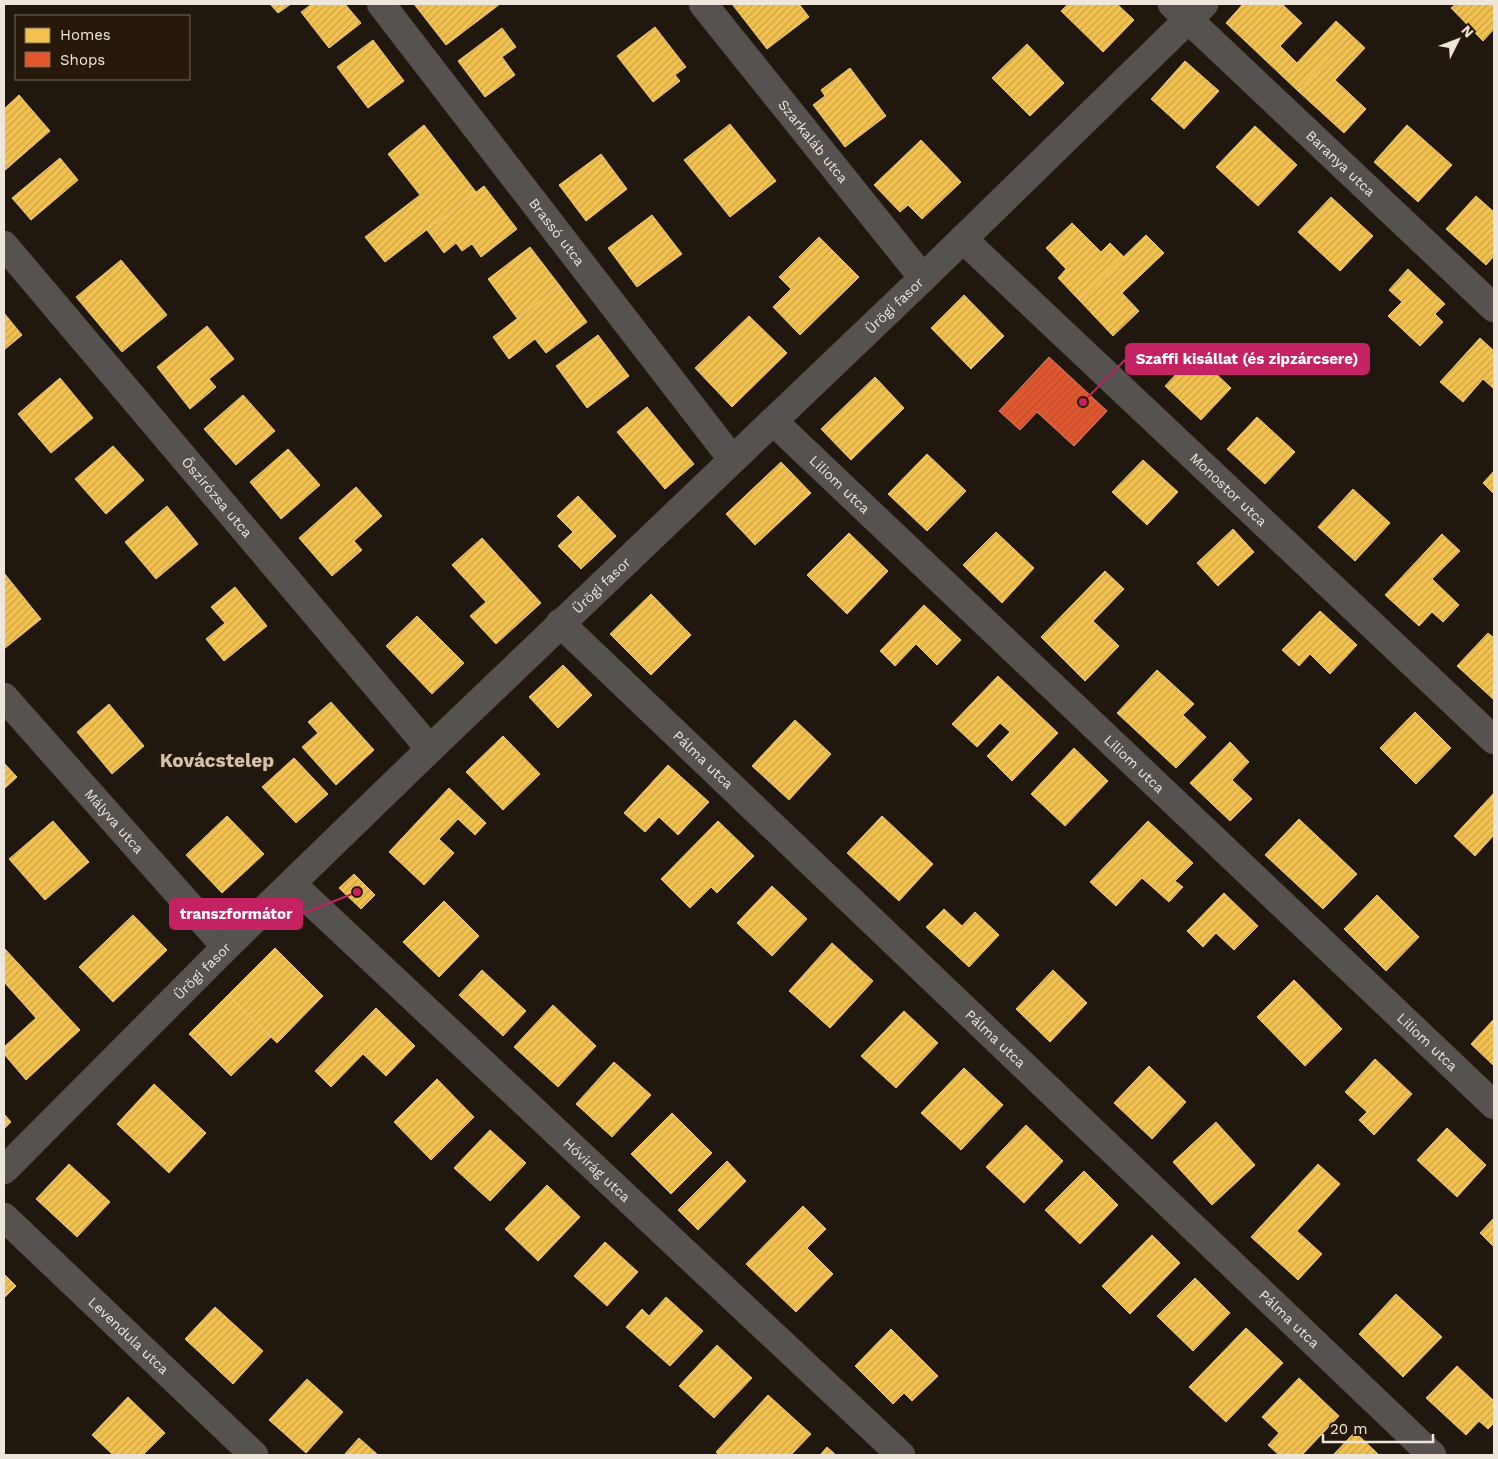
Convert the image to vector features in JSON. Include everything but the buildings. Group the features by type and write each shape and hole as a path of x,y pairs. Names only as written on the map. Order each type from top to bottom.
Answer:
{"street":[{"name":"Brassó utca","path":"381,4 732,459"},
{"name":"Szarkaláb utca","path":"703,4 924,278"},
{"name":"Ürögi fasor","path":"4,1170 226,947 430,748 963,240 1188,9"},
{"name":"Baranya utca","path":"1188,9 1494,308"},
{"name":"Monostor utca","path":"963,240 1494,740"},
{"name":"Őszirózsa utca","path":"4,245 430,748"},
{"name":"Liliom utca","path":"773,421 1494,1105"},
{"name":"Pálma utca","path":"560,623 1432,1455"},
{"name":"Mályva utca","path":"4,696 226,947"},
{"name":"Hóvirág utca","path":"292,884 901,1455"},
{"name":"Levendula utca","path":"4,1218 254,1455"}],"place":[{"name":"Szaffi kisállat (és zipzárcsere)","path":"1083,402"},
{"name":"transzformátor","path":"357,892"}],"district":[{"name":"Kovácstelep","path":"217,760"}]}
